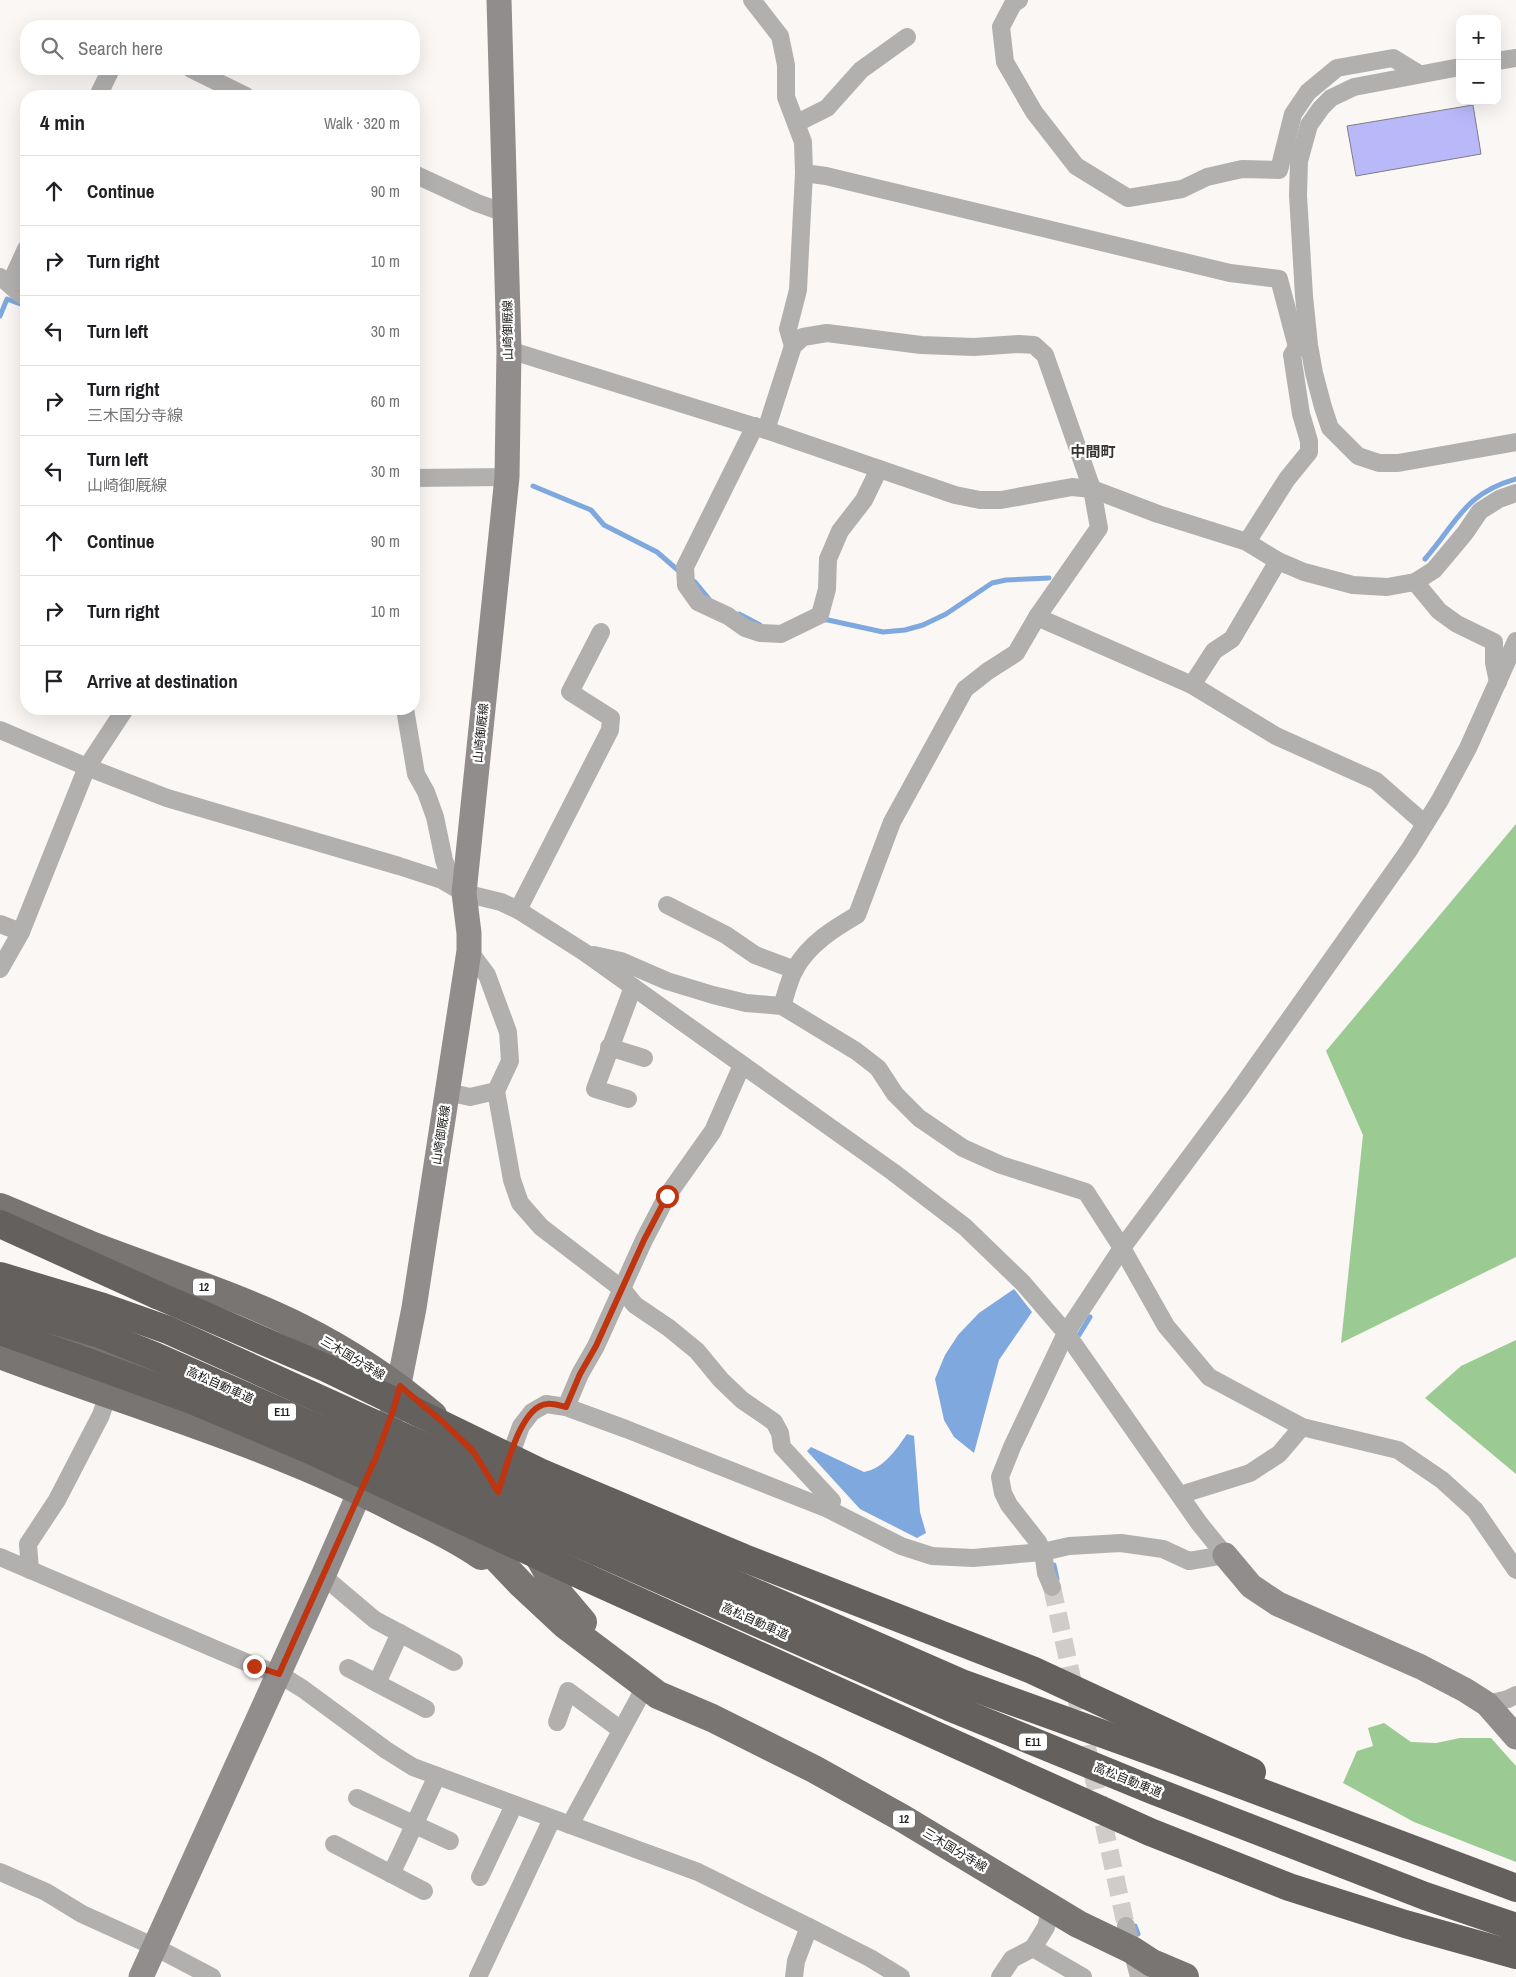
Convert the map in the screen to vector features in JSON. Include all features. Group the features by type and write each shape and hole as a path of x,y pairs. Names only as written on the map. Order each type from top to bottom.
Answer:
{"highway":[{"path":"0,1224 326,1368 544,1474 744,1558 1032,1670 1437,1859"},
{"name":"高松自動車道","path":"0,1276 103,1307 168,1330 556,1506 964,1684 1167,1757 1516,1888"},
{"name":"高松自動車道","path":"0,1304 100,1334 157,1356 967,1715 1161,1794 1425,1896 1516,1927"},
{"path":"0,1331 192,1400 308,1449 585,1577 1150,1832 1289,1886 1404,1924 1516,1955"}],"main road":[{"name":"山崎御厩線","path":"141,1977 376,1457 400,1386 469,950 469,932 458,889 507,477 509,350 499,0"},
{"name":"三木国分寺線","path":"0,1207 91,1245 250,1304 301,1327 351,1355 400,1386 445,1424 473,1451 561,1596 620,1666"},
{"name":"三木国分寺線","path":"0,1313 376,1457 415,1479 446,1505 521,1584 565,1625 658,1695 712,1718 822,1774 902,1818 1078,1924 1129,1938 1152,1963 1185,1977"},
{"path":"0,1354 256,1448 361,1491 464,1544 521,1584"},
{"path":"1226,1555 1251,1586 1278,1604 1422,1667 1465,1690 1487,1704 1516,1738"}],"street":[{"path":"752,0 780,36 786,65 786,97 803,142 804,173 798,290 788,329 794,346"},
{"path":"1019,0 1013,4 1001,27 1005,62 1034,112 1076,166 1128,198 1182,189 1207,177 1242,169 1279,170 1293,114 1308,92 1337,68 1393,58 1419,74"},
{"path":"797,123 827,108 861,70 907,37"},
{"path":"1501,60 1516,58"},
{"path":"1248,542 1287,479 1309,452 1309,441 1301,414 1292,355 1303,346 1304,296 1298,195 1298,161 1309,125 1331,98 1354,87 1456,68"},
{"path":"101,90 108,75"},
{"path":"203,75 234,90"},
{"path":"804,173 826,176 1230,274 1279,279 1314,373 1330,428 1358,456 1379,463 1398,463 1516,442"},
{"path":"420,177 505,213"},
{"path":"20,258 5,280 20,294"},
{"path":"782,1006 795,970 812,946 839,925 857,915 892,822 965,689 1016,653 1037,617 1099,528 1092,489 1045,355 1034,345 974,347 921,345 826,333 803,338 794,346 760,428 685,567 686,585 698,602 728,616 745,628 760,632 782,634 820,616 827,589 828,559 840,530 864,500 879,468"},
{"path":"509,350 760,428 955,495 980,500 1001,500 1072,487 1092,489 1158,514 1248,542 1278,561 1304,572 1354,585 1387,587 1415,582 1434,570 1465,533 1480,511 1500,499 1516,493"},
{"path":"420,478 507,477"},
{"path":"1192,685 1214,652 1232,638 1278,561"},
{"path":"1415,582 1439,612 1457,624 1494,642 1494,663 1498,682"},
{"path":"1037,617 1192,685 1276,736 1376,781 1425,824"},
{"path":"518,910 610,730 611,718 570,692 601,632"},
{"path":"1052,1587 1046,1573 1043,1552 1038,1542 1009,1505 1003,1493 1000,1476 1066,1333 1122,1248 1238,1092 1410,850 1468,748 1516,641"},
{"path":"0,969 20,932 86,767 121,715"},
{"path":"405,715 416,774 436,817 444,860 458,889"},
{"path":"0,730 86,767 167,798 399,866 442,880 458,889 501,902 518,910 584,952 885,1166 965,1227 1023,1283 1066,1333 1199,1523 1226,1555"},
{"path":"667,905 726,935 755,955 795,970"},
{"path":"0,924 20,932"},
{"path":"469,950 487,975 508,1032 510,1060 496,1091 512,1180 520,1203 541,1227 622,1289 636,1305 669,1328 696,1351 721,1380 742,1400 774,1422 780,1432 782,1447 832,1501 828,1509"},
{"path":"584,952 621,961 667,981 713,995 746,1003 782,1006 856,1051 878,1068 895,1094 919,1118 963,1148 1001,1165 1086,1192 1122,1248 1166,1326 1208,1377 1302,1427 1398,1450 1442,1480 1474,1510 1516,1570"},
{"path":"628,1099 594,1089 633,987"},
{"path":"610,1047 644,1058"},
{"path":"566,1407 644,1240 667,1196 713,1131 742,1065"},
{"path":"447,1092 470,1097 496,1091"},
{"path":"30,1570 28,1544 56,1500 101,1415 108,1394"},
{"path":"498,1492 521,1426 532,1412 546,1404 566,1407 828,1509 901,1546 932,1556 974,1558 1043,1552 1069,1546 1121,1543 1163,1549 1190,1561 1226,1555"},
{"path":"1180,1495 1250,1473 1279,1454 1302,1427"},
{"path":"0,1557 254,1666 279,1674 413,1767 698,1872 809,1926 870,1958 901,1977"},
{"path":"323,1576 375,1620 454,1662"},
{"path":"377,1683 400,1633"},
{"path":"348,1668 426,1709"},
{"path":"570,1825 646,1685"},
{"path":"557,1722 568,1692 622,1730"},
{"path":"1487,1704 1516,1695"},
{"path":"391,1874 436,1776"},
{"path":"357,1798 450,1841"},
{"path":"480,1877 514,1805"},
{"path":"478,1977 552,1819"},
{"path":"334,1844 424,1891"},
{"path":"0,1872 46,1892 82,1914 155,1947 212,1977"},
{"path":"1000,1977 1012,1960 1033,1948 1046,1927 1052,1908"},
{"path":"794,1977 796,1961 809,1926"},
{"path":"1129,1938 1140,1977"},
{"path":"1033,1948 1083,1977"}],"green space":[{"path":"1516,824 1516,1257 1341,1343 1363,1135 1326,1051"},
{"path":"1516,1340 1516,1474 1425,1398 1461,1366"},
{"path":"1384,1723 1411,1742 1436,1743 1460,1738 1491,1738 1516,1766 1516,1862 1414,1822 1343,1783 1357,1751 1373,1746 1368,1728"}],"water":[{"path":"1014,1289 1032,1312 999,1360 974,1453 954,1437 944,1420 935,1379 945,1355 958,1335 979,1313"},
{"path":"907,1434 914,1436 920,1512 926,1533 917,1538 860,1509 807,1451 811,1447 864,1472 878,1467 894,1452"}],"building":[{"path":"1473,105 1481,154 1356,176 1347,126"}],"waterway":[{"path":"0,316 7,299 20,304"},
{"path":"1425,559 1463,510 1473,501 1484,492 1516,479"},
{"path":"533,486 591,510 604,525 657,552 680,572"},
{"path":"689,578 695,582 709,599"},
{"path":"822,620 883,632 905,630 923,625 946,614 992,583 1006,580 1049,578"},
{"path":"739,614 760,625"},
{"path":"1079,1335 1090,1317"},
{"path":"1054,1565 1057,1579"},
{"path":"1135,1926 1138,1934"}],"tunnel":[{"path":"1052,1587 1126,1926"}],"district":[{"name":"中間町","path":"1093,451"}],"route":[{"path":"254,1666 279,1674 376,1457 400,1386 445,1424 473,1451 498,1492 521,1426 532,1412 546,1404 566,1407 644,1240 667,1196"}]}
